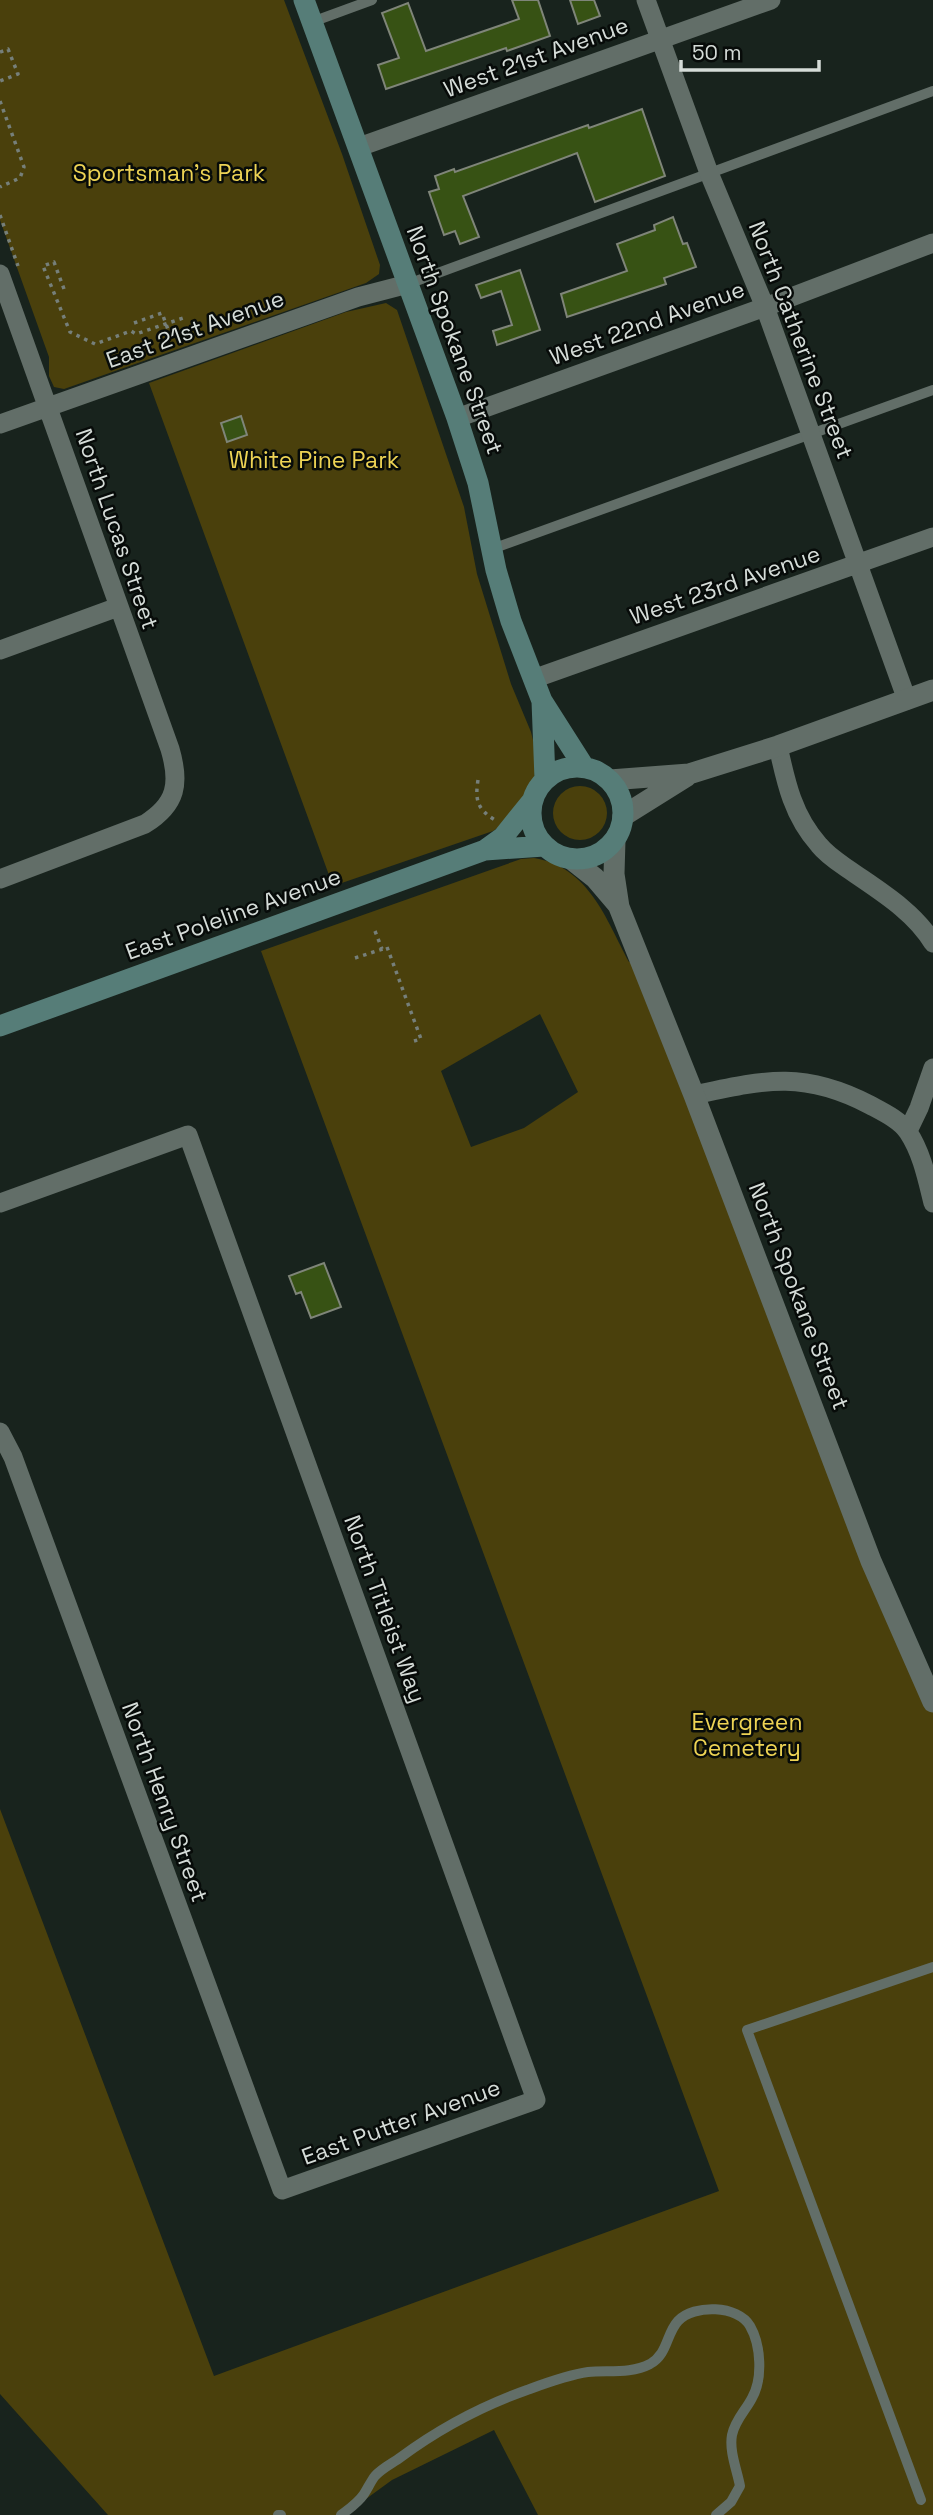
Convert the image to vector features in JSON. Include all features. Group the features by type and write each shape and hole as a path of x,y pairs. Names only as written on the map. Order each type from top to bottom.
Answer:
{"main road":[{"name":"North Spokane Street","path":"304,0 457,418 478,483 491,549 511,621 542,701 584,767"},
{"name":"North Spokane Street","path":"542,701 545,779"},
{"path":"584,767 598,771 610,780 623,803 624,816 615,840 595,856 571,859 556,855 544,846 534,832 530,817 531,801 545,779 563,768 584,767"},
{"name":"East Poleline Avenue","path":"0,1026 485,850 503,837 531,801"},
{"name":"East Poleline Avenue","path":"485,850 544,846"}],"street":[{"name":"North Catherine Street","path":"646,0 709,173 765,307 907,700"},
{"name":"West 21st Avenue","path":"359,148 771,0"},
{"name":"West 22nd Avenue","path":"457,418 933,243"},
{"name":"North Lucas Street","path":"0,274 170,748 175,774 171,801 161,814 145,824 0,879"},
{"name":"East 21st Avenue","path":"0,424 358,297 408,284"},
{"name":"West 23rd Avenue","path":"533,679 933,537"},
{"path":"0,650 118,607"},
{"path":"610,780 689,774 778,746 933,690"},
{"path":"778,746 790,799 819,846 895,903 919,924 933,943"},
{"path":"624,816 689,774"},
{"name":"North Spokane Street","path":"615,840 614,874 619,907 694,1095 871,1561 933,1702"},
{"name":"North Spokane Street","path":"571,859 595,878 619,907"},
{"path":"908,1131 933,1068"},
{"path":"694,1095 779,1080 806,1082 855,1097 887,1114 908,1131 922,1160 932,1196"},
{"name":"North Titleist Way","path":"0,1203 188,1135 536,2100"},
{"name":"North Henry Street","path":"0,1432 13,1457 282,2190"},
{"name":"East Putter Avenue","path":"282,2190 536,2100"}],"lane":[{"path":"312,22 372,0"},
{"path":"408,284 933,91"},
{"path":"491,549 933,390"},
{"path":"922,2500 747,2030 933,1967"},
{"path":"341,2515 363,2495 376,2476 424,2440 459,2420 510,2396 568,2376 586,2372 637,2369 651,2364 663,2351 676,2323 683,2317 700,2311 719,2310 734,2313 750,2326 760,2371 758,2385 736,2422 731,2442 740,2486 731,2502 716,2515"}],"path":[{"path":"0,52 8,49 18,74 0,81"},
{"path":"0,101 24,167 20,178 0,187"},
{"path":"64,289 58,279 54,262 43,265 70,332 95,344 131,331 136,334 186,317"},
{"path":"134,323 162,313 170,335"},
{"path":"478,780 477,805 500,823"},
{"path":"375,931 386,948 421,1039 414,1041"},
{"path":"355,958 386,948"}],"green space":[{"name":"Sportsman's Park","path":"0,0 284,0 342,154 380,265 379,274 366,283 64,389 54,387 49,376 49,357 0,220"},
{"name":"White Pine Park","path":"386,303 397,310 464,507 477,574 537,757 534,780 529,792 506,822 493,831 333,886 149,383 346,312"},
{"path":"580,786 599,794 607,813 599,832 580,840 561,832 553,813 561,794"},
{"name":"Evergreen Cemetery","path":"534,858 553,863 569,872 594,897 629,962 639,959 933,1702 933,2515 538,2515 494,2430 392,2480 344,2515 108,2515 0,2394 0,1809 214,2376 719,2191 261,951 521,859","holes":["540,1014 578,1092 524,1128 471,1147 441,1071"]}],"building":[{"path":"512,0 538,0 550,36 507,51 506,48 386,89 378,65 399,58 382,13 408,3 426,51 519,19"},
{"path":"570,0 594,0 600,16 578,24"},
{"path":"642,109 665,176 595,202 577,153 463,196 479,237 460,244 455,231 444,235 429,192 439,189 435,176 454,169 455,172"},
{"path":"673,217 683,244 687,243 696,267 664,278 666,284 567,317 561,294 627,271 617,244 655,230 654,225"},
{"path":"520,270 540,330 497,345 493,331 512,325 501,291 481,298 476,285"},
{"path":"241,416 247,435 227,442 221,423"},
{"path":"324,1263 341,1307 311,1318 301,1292 296,1294 289,1276"}]}
